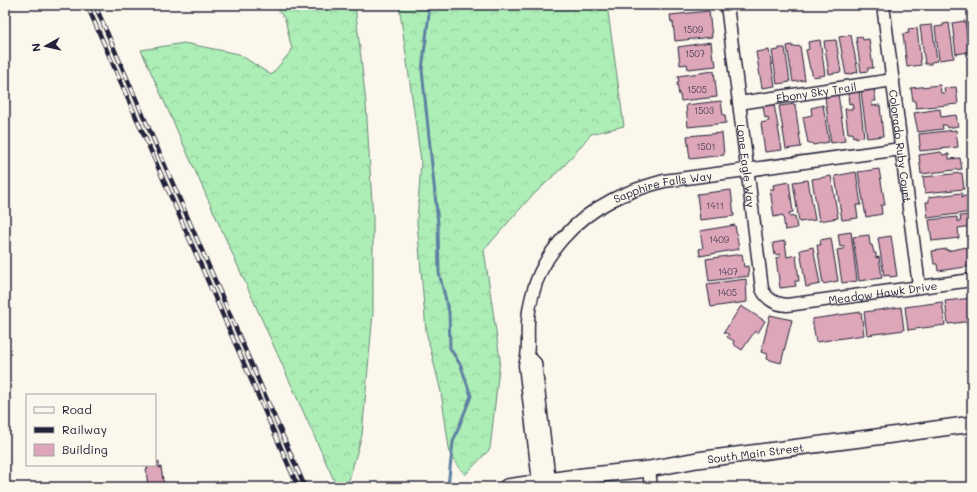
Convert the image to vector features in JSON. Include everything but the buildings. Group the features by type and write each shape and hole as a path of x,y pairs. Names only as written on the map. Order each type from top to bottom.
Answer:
{"street":[{"name":"Lone Eagle Way","path":"727,5 762,289 765,296 771,301 778,304 793,304"},
{"name":"Colorado Ruby Court","path":"883,5 919,286"},
{"name":"Ebony Sky Trail","path":"739,103 893,80"},
{"name":"Sapphire Falls Way","path":"544,481 535,363 528,356 528,322 532,295 540,273 553,251 565,236 589,214 612,200 664,181 901,149"},
{"name":"Meadow Hawk Drive","path":"793,304 972,280"},
{"name":"South Main Street","path":"507,487 544,481 649,469 697,460 972,424"},
{"path":"649,469 651,487"}],"green space":[{"path":"274,5 355,5 366,103 373,219 373,313 362,435 347,487 337,487 141,50 184,43 239,54 271,75 292,50 285,19"},
{"path":"399,5 607,5 624,126 591,134 564,166 528,200 484,250 500,359 490,449 465,475 450,455 441,392 426,331 417,222 421,161"}],"waterway":[{"path":"426,5 429,14 422,70 438,223 439,273 449,312 450,348 461,366 471,396 453,442 448,486"}],"railway":[{"path":"87,5 298,487"},
{"path":"95,5 305,487"}]}
